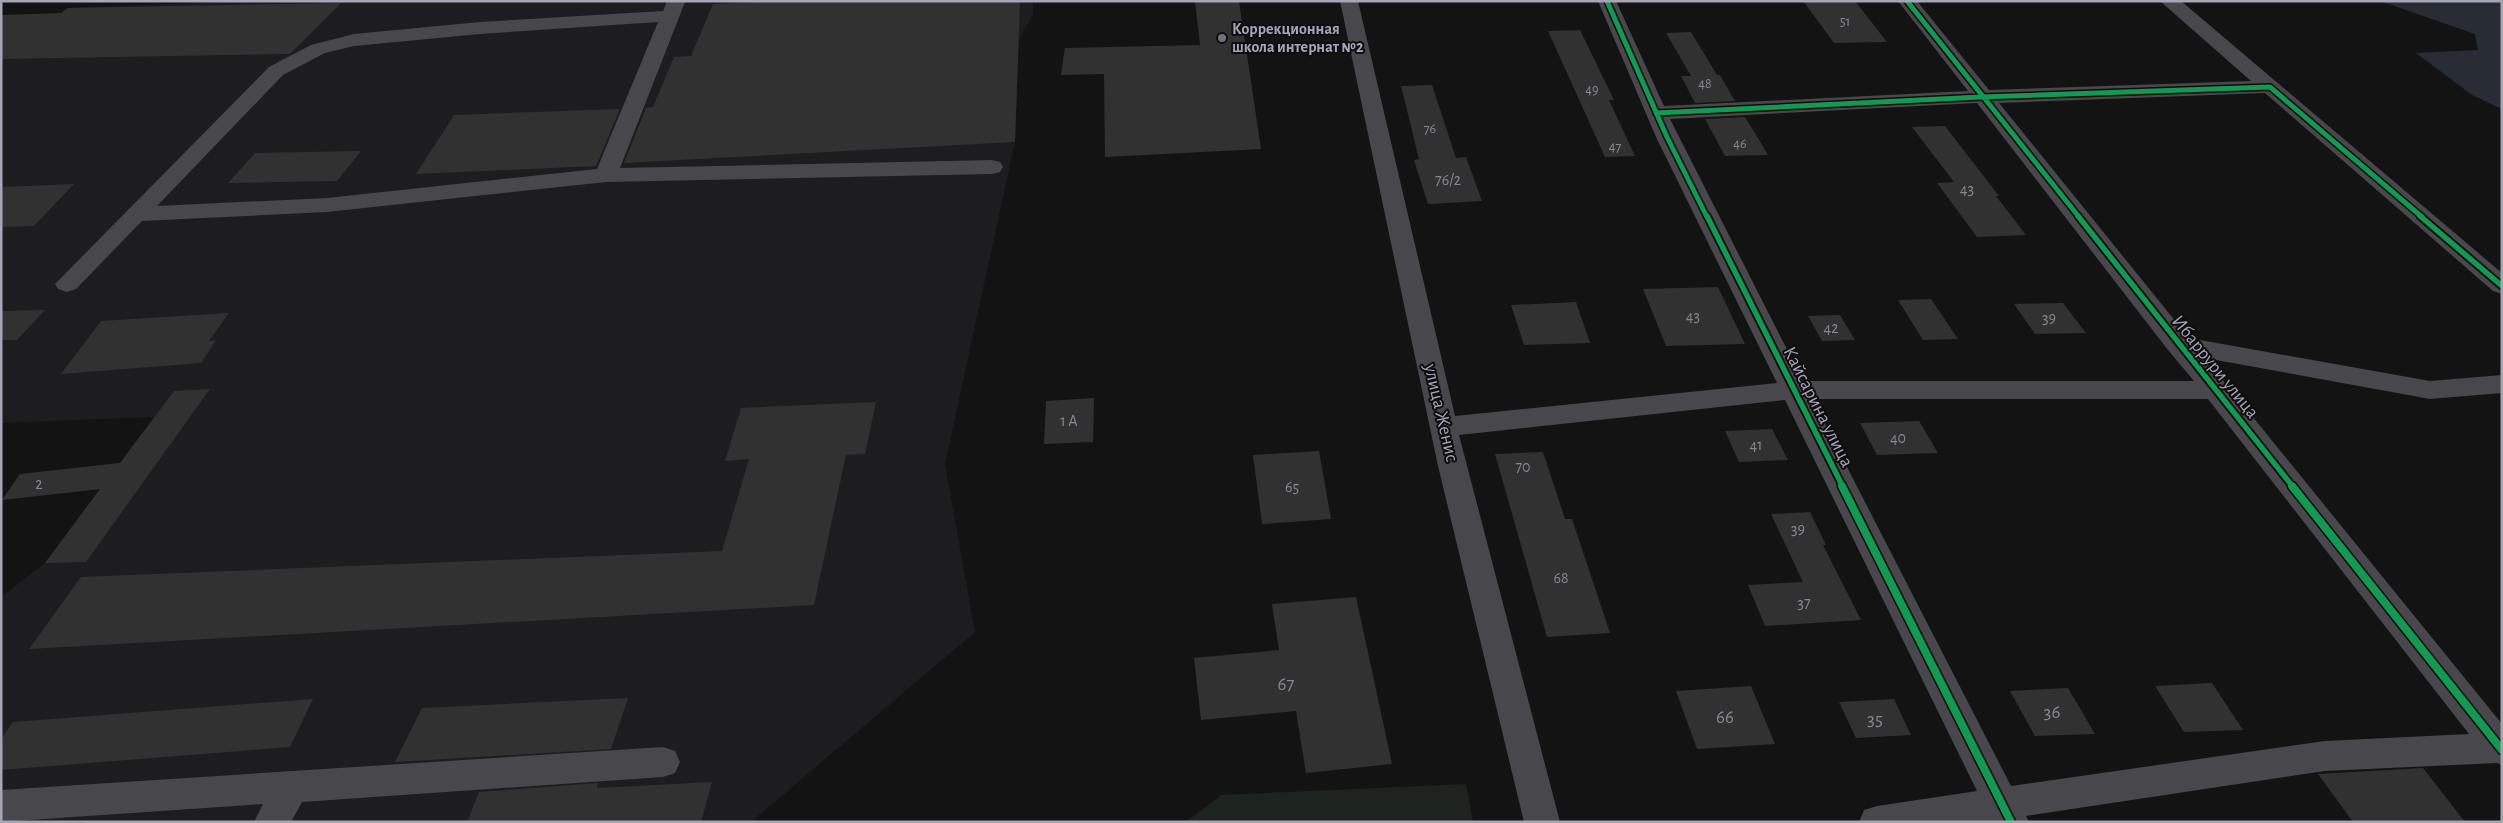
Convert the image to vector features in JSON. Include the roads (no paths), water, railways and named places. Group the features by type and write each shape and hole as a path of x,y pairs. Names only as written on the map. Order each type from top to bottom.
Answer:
{"street":[{"name":"улица Женис","path":"1348,1 1444,427 1542,822"},
{"name":"Кайсарина улица","path":"1607,1 1656,113 1793,390 2006,812"},
{"name":"Ибаррури улица","path":"1906,1 2501,749"},
{"path":"2170,1 2502,286"},
{"path":"67,284 276,71 318,49 354,40 673,9 606,175"},
{"path":"1656,113 1981,97 2270,87"},
{"path":"135,214 327,205 606,175 992,167"},
{"path":"2177,344 2430,390 2502,384"},
{"path":"1444,427 1793,390 2214,390"},
{"path":"1877,822 2006,812 2326,756 2501,749"},
{"path":"1,806 663,762"},
{"path":"272,822 291,786"}],"place":[{"name":"Коррекционная школа интернат №2","path":"1222,38"}]}
